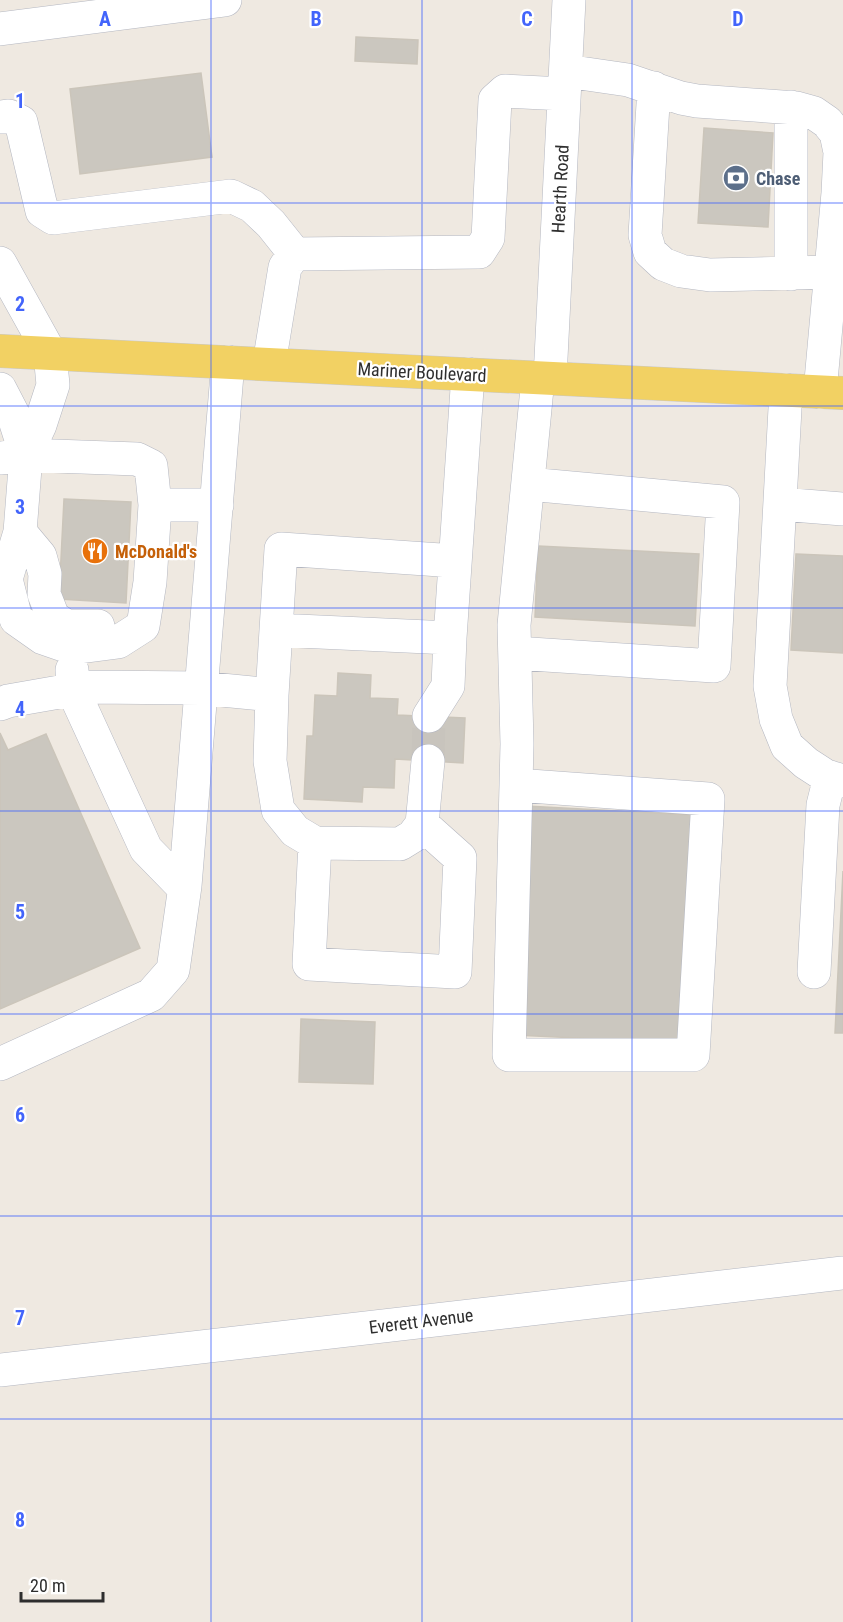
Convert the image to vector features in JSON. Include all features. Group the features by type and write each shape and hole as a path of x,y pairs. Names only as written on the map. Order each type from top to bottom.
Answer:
{"main road":[{"name":"Mariner Boulevard","path":"0,351 831,393"}],"street":[{"path":"0,29 225,0"},
{"name":"Hearth Road","path":"516,785 708,799 693,1055 509,1055 517,744 514,625 528,484 544,378 569,0"},
{"path":"295,254 479,252 488,238 495,100 505,91 565,82 628,80 697,101 791,107 814,113 827,122 836,133 840,152 831,272 831,393"},
{"path":"654,88 645,235 650,252 663,264 681,271 710,275 831,272"},
{"path":"791,107 791,274"},
{"path":"0,117 9,116 21,122 42,211 53,218 231,196 252,206 271,224 295,254"},
{"path":"269,364 285,267 295,254"},
{"path":"0,263 50,353 53,385 40,425 13,456"},
{"path":"0,1064 151,995 173,970 184,888 228,362"},
{"path":"429,716 448,686 468,374"},
{"path":"0,389 14,414 13,456 20,532 6,579 16,619 43,638 72,648 118,642 143,626 150,582 155,506 151,466 137,459 13,456"},
{"path":"786,390 770,686 776,719 787,746 806,763 836,779 822,805 814,972"},
{"path":"20,532 40,556 45,574 44,594 53,617 66,626 108,626 123,616 130,606 137,459"},
{"path":"514,653 714,666 723,502 528,484"},
{"path":"780,504 843,508"},
{"path":"155,506 217,506"},
{"path":"428,761 422,825 413,836 400,844 315,843 295,831 278,810 270,762 281,549 455,561"},
{"path":"276,630 450,638"},
{"path":"72,648 73,690 146,849 184,888"},
{"path":"0,704 88,687 201,688 272,695"},
{"path":"315,843 309,964 455,972 460,858 422,825"},
{"name":"Everett Avenue","path":"0,1370 843,1273"}],"building":[{"path":"356,37 418,40 417,64 355,61"},
{"path":"201,73 212,157 80,174 70,89"},
{"name":"Chase","path":"704,128 773,133 768,227 698,223"},
{"name":"McDonald's","path":"64,499 131,502 126,603 59,599"},
{"path":"538,546 699,554 695,626 535,617"},
{"path":"796,554 843,556 843,653 791,650"},
{"path":"338,673 371,675 370,698 398,699 397,715 465,718 463,763 395,759 394,788 363,787 362,802 304,799 307,736 313,736 315,695 337,696"},
{"path":"0,733 8,750 46,734 140,948 0,1009"},
{"path":"526,806 693,815 682,1043 515,1035"},
{"path":"843,871 843,1033 835,1033"},
{"path":"301,1019 375,1022 373,1084 299,1082"}],"tunnel":[{"path":"428,761 429,716"}],"place":[{"name":"Chase","path":"736,178"},
{"name":"McDonald's","path":"95,551"}]}
